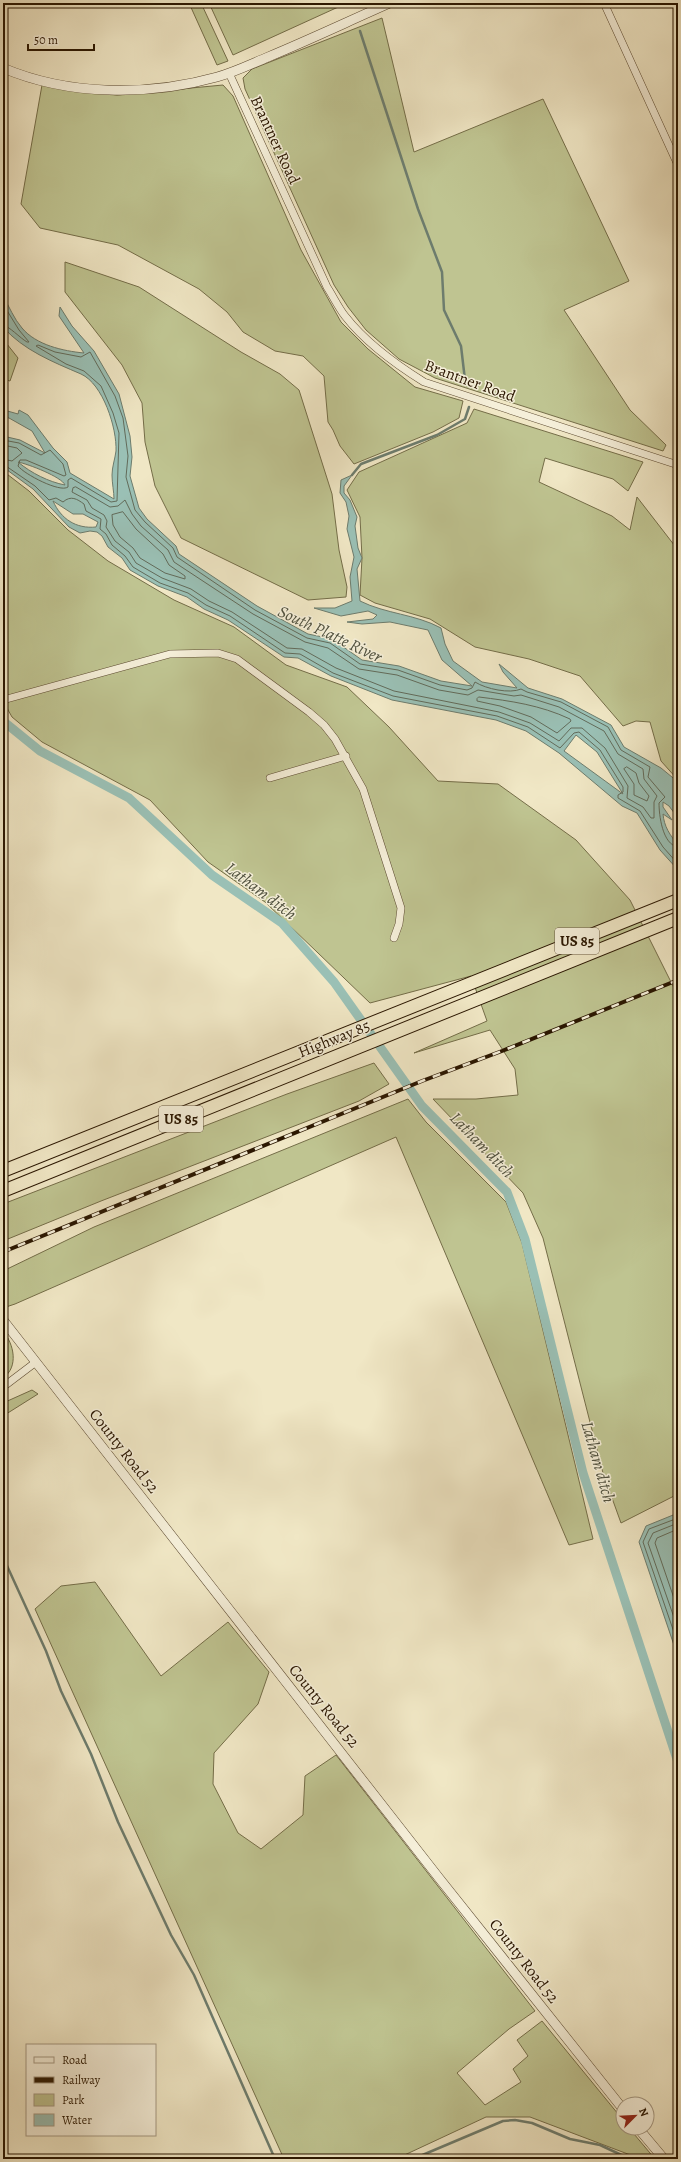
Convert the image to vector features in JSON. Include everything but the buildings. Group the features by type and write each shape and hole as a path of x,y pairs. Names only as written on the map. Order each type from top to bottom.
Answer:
{"highway":[{"name":"Highway 85","path":"3,1171 678,900"},
{"name":"Highway 85","path":"3,1191 678,918"}],"street":[{"path":"3,68 38,79 101,89 160,88 203,80 229,73 310,40 390,3"},
{"path":"604,3 678,164"},
{"name":"Brantner Road","path":"229,73 327,286 344,316 369,341 399,367 424,382 678,465"},
{"path":"4,699 170,654 218,652 237,659 309,712 324,725 346,756 363,789 402,908 399,924 394,938"},
{"path":"270,778 346,756"},
{"name":"County Road 52","path":"3,1320 439,1878 615,2099"},
{"path":"3,1387 36,1362"},
{"path":"645,2136 664,2159"}],"green space":[{"path":"189,3 201,3 228,61 217,65"},
{"path":"209,3 347,3 233,55"},
{"path":"382,18 414,152 543,99 629,281 564,310 630,410 666,445 663,451 435,378 399,359 366,330 348,307 334,285 245,89 243,78 252,69"},
{"path":"42,85 117,95 223,85 233,96 301,250 341,322 368,349 415,387 463,401 459,418 433,432 354,464 340,446 328,422 324,376 303,356 275,351 243,332 227,312 199,289 118,245 40,228 21,204"},
{"path":"65,262 139,287 241,352 280,374 299,390 332,494 339,550 347,587 346,597 308,600 181,538 155,486 145,442 142,403 122,365 65,292"},
{"path":"3,339 18,358 10,381 3,379"},
{"path":"474,409 643,462 628,491 613,479 545,458 539,482 612,516 630,530 637,497 678,550 678,780 661,761 650,722 636,721 623,726 580,676 529,659 475,647 430,619 375,603 360,595 362,558 360,517 347,490 359,472 467,423"},
{"path":"3,471 29,491 68,530 108,561 174,600 234,627 286,665 347,687 389,727 438,781 498,784 576,840 630,900 678,996 678,1494 621,1523 603,1473 543,1238 523,1193 433,1099 476,1099 518,1095 515,1069 490,1030 414,1053 487,1021 471,976 370,1003 265,902 208,862 150,800 42,742 12,717 3,701"},
{"path":"374,1063 389,1084 359,1101 101,1201 3,1241 3,1204 287,1094"},
{"path":"408,1099 426,1122 506,1202 522,1243 593,1539 569,1545 396,1137 15,1304 6,1307 3,1305 3,1271 94,1227"},
{"path":"3,1331 10,1342 13,1362 8,1373 3,1378"},
{"path":"32,1390 38,1394 3,1416 3,1403"},
{"path":"95,1582 161,1676 228,1622 269,1672 258,1704 214,1753 213,1784 238,1833 261,1849 303,1815 305,1776 336,1755 535,2011 509,2029 457,2073 485,2105 521,2082 513,2069 528,2056 517,2040 542,2021 615,2110 615,2136 636,2136 655,2159 641,2159 530,2117 486,2117 396,2159 284,2159 35,1609 61,1586"}],"water":[{"path":"3,296 19,324 35,339 59,349 84,353 59,316 60,307 72,326 94,351 119,394 130,436 132,457 130,476 139,508 147,519 176,546 179,554 257,606 308,634 332,639 362,660 399,666 441,681 472,686 442,660 428,630 390,622 362,624 347,622 373,619 377,615 368,611 341,616 314,608 335,608 352,601 350,577 354,557 347,529 349,516 346,502 340,493 341,480 352,475 344,486 344,493 350,500 357,517 355,526 358,548 362,558 357,569 360,601 380,609 431,623 441,628 445,644 453,661 482,682 517,688 503,672 499,664 528,688 562,699 611,725 624,747 661,768 678,782 678,818 669,806 663,802 663,807 672,820 663,814 665,823 672,838 678,844 678,870 660,850 637,813 622,806 559,753 526,731 496,720 392,700 331,676 298,658 284,657 228,620 204,609 187,597 158,586 130,570 122,558 108,547 102,536 97,532 90,531 80,533 69,527 33,489 3,467 3,436 20,440 45,453 32,431 3,416 3,407 4,410 18,414 19,410 28,415 53,448 67,462 70,473 114,499 112,469 116,451 116,441 111,419 102,397 89,379 29,349 3,327","holes":["18,462 29,465 58,478 65,485 53,482 40,476","53,501 73,514 83,514 98,522 96,527 82,526 70,522 56,507","576,735 597,752 623,794 564,751"]},
{"path":"678,1513 678,1657 639,1542 646,1526"}],"waterway":[{"path":"360,31 418,209 442,272 444,310 461,346 465,380"},
{"path":"352,475 361,464 437,435 465,419 469,407"},
{"name":"Latham ditch","path":"3,721 40,751 129,798 212,875 282,923 334,982 422,1106 507,1192 525,1239 583,1473 678,1762"},
{"path":"3,1557 46,1651 61,1691 91,1754 118,1822 171,1935 194,1975 275,2159"},
{"path":"413,2159 503,2121 515,2120 532,2123 570,2139 600,2145 630,2159"}],"railway":[{"path":"3,1252 422,1081 502,1051 678,980"}],"water label":[{"name":"South Platte River","path":"330,634"}]}
